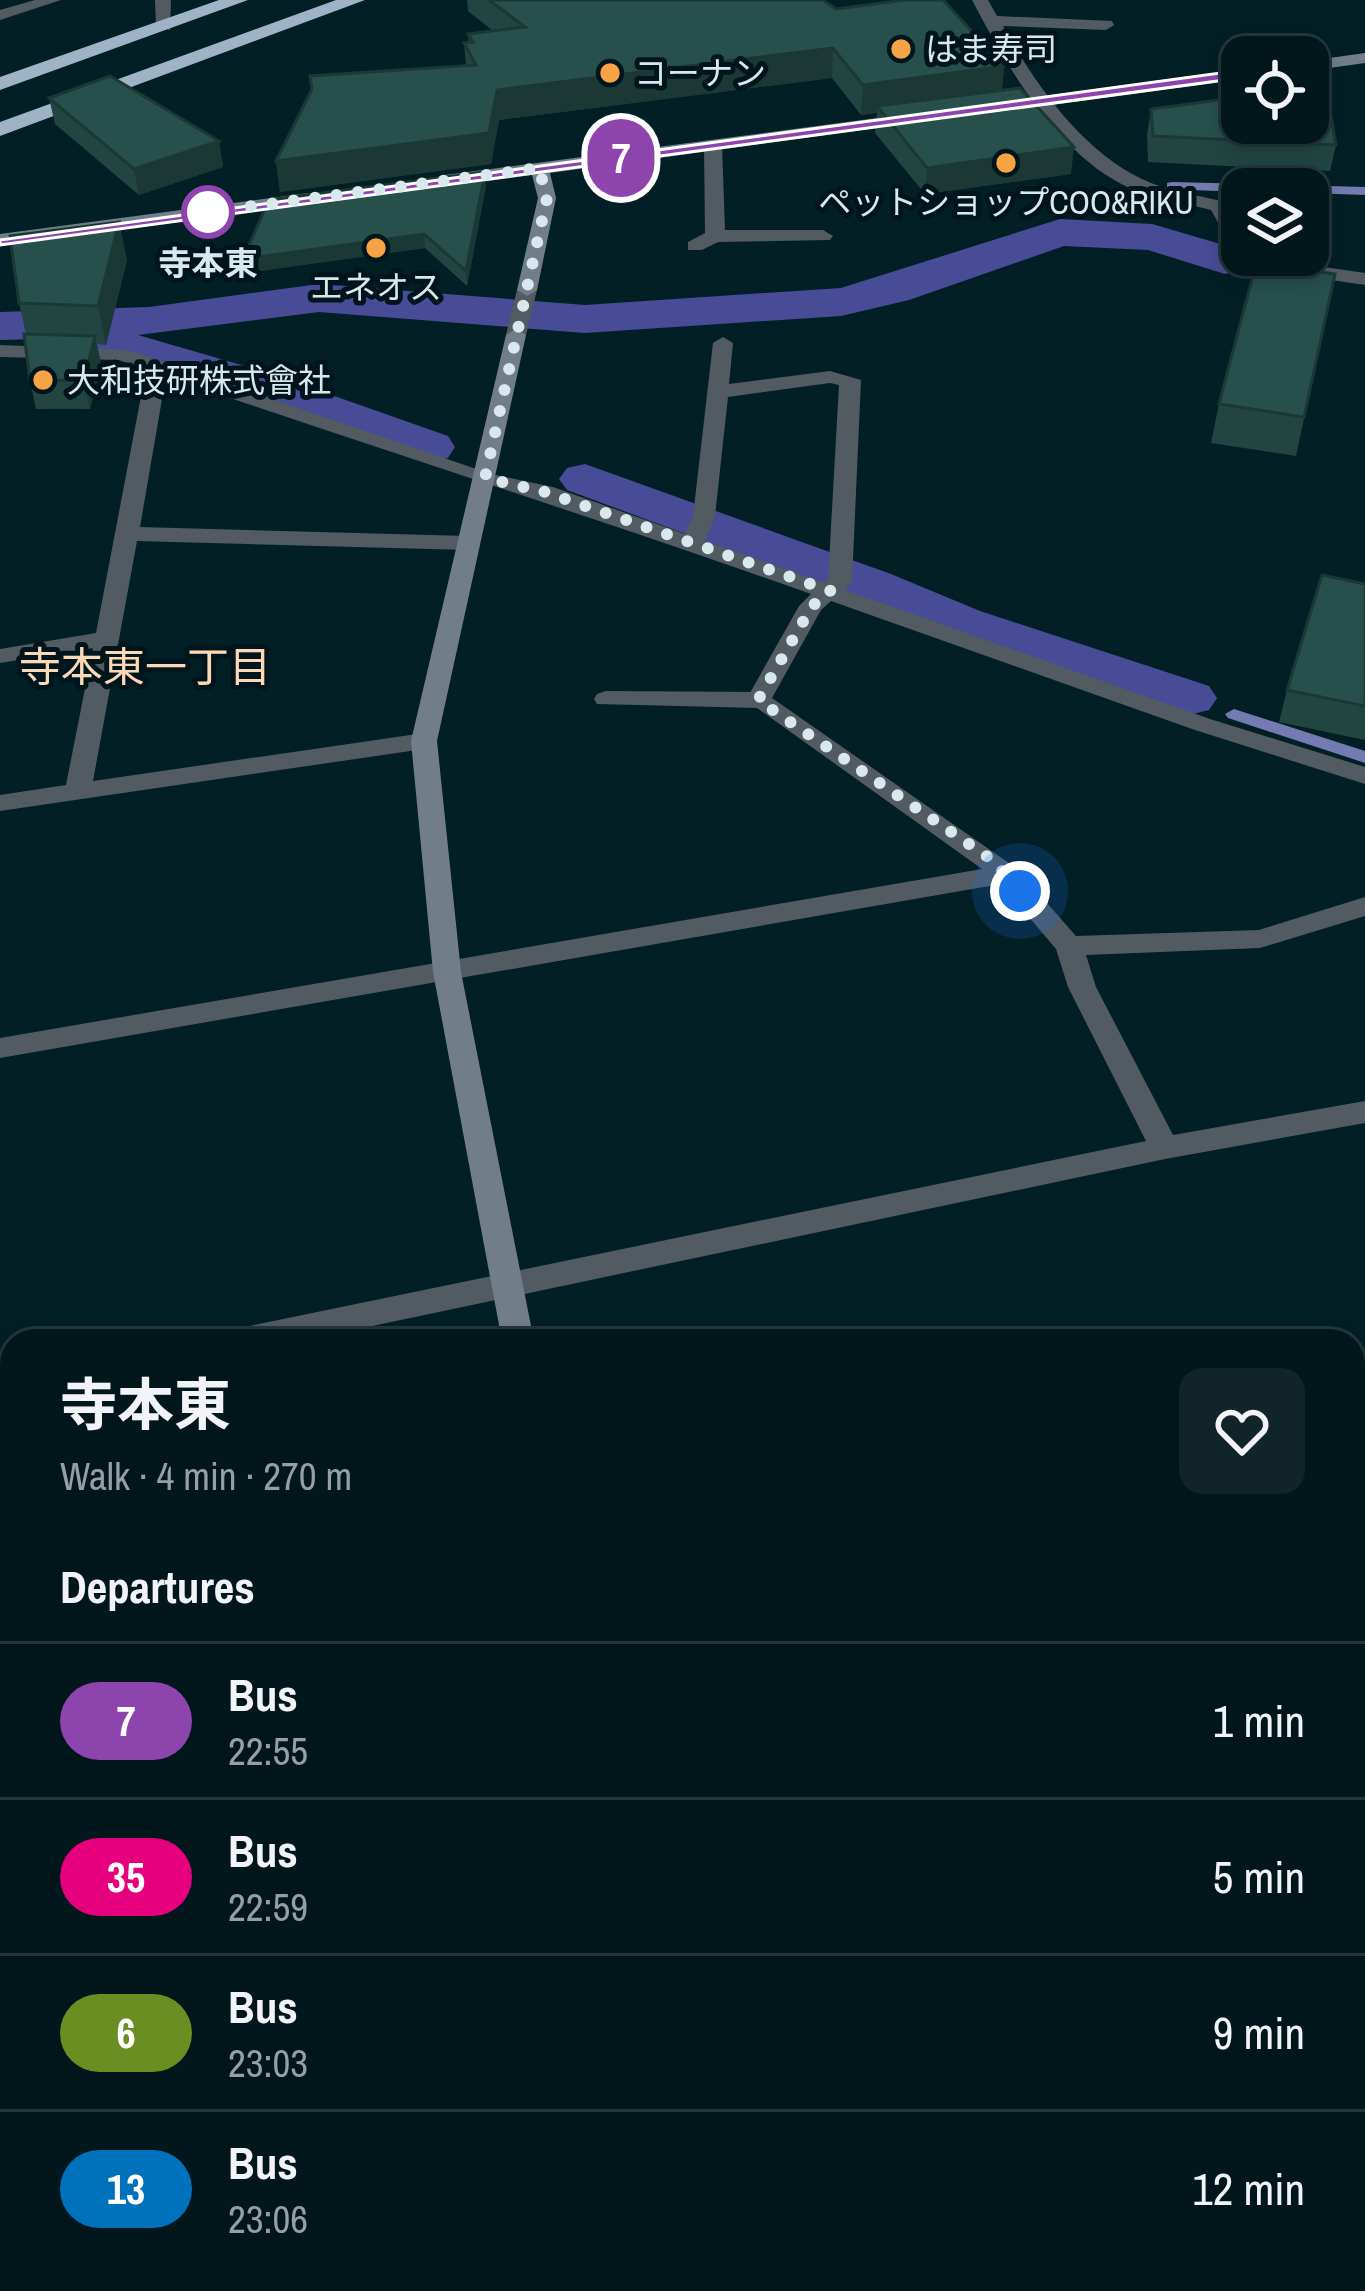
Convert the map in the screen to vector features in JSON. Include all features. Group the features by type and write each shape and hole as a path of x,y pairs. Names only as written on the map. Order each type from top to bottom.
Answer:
{"highway":[{"path":"0,84 238,0"},
{"path":"0,110 305,0"},
{"path":"0,129 355,0"}],"street":[{"path":"0,15 53,0"},
{"path":"163,0 164,26"},
{"path":"980,0 1006,55 1103,166 1139,185 1218,206 1221,211"},
{"path":"990,21 1106,25"},
{"path":"1329,63 1364,59"},
{"path":"974,110 1221,77"},
{"path":"420,184 926,117"},
{"path":"713,145 705,241 823,236"},
{"path":"516,1329 447,972 424,741 547,198 539,168"},
{"path":"0,240 325,197"},
{"path":"1329,274 1365,279"},
{"path":"698,531 723,343"},
{"path":"0,351 104,351 485,478 698,531 1201,724 1365,776"},
{"path":"78,791 157,367"},
{"path":"718,392 830,377 850,380 837,581 812,606 758,700"},
{"path":"127,534 467,543"},
{"path":"0,656 109,638"},
{"path":"606,699 758,700 1007,874 1069,946 1082,987 1165,1148"},
{"path":"0,803 424,741"},
{"path":"0,1048 1007,874"},
{"path":"1069,946 1260,939 1365,906"},
{"path":"301,1329 1165,1148 1365,1112"}],"building":[{"path":"489,0 823,0 836,9 943,0 1004,66 863,85 833,48 497,90 489,133 276,161 312,89 310,76 476,65 464,43 473,42 468,34 525,27"},
{"path":"110,76 219,141 134,169 49,98"},
{"path":"1020,88 1074,147 927,168 877,106"},
{"path":"1221,100 1221,139 1153,136 1151,109"},
{"path":"1329,104 1336,145 1316,144 1329,144"},
{"path":"485,172 466,271 424,234 243,259 269,200"},
{"path":"119,222 98,306 19,303 10,236"},
{"path":"1335,274 1304,417 1219,404 1253,276"},
{"path":"24,334 95,336 84,380 30,381"},
{"path":"1322,575 1365,584 1365,706 1287,690"}],"waterway":[{"path":"1172,186 1365,191"},
{"path":"0,326 149,321 319,298 585,319 841,302 893,290 1060,232 1152,237 1221,259"},
{"path":"95,338 252,383 430,447"},
{"path":"585,479 872,585 961,623 1189,698"},
{"path":"1234,714 1365,757"}],"bus line":[{"name":"7","path":"0,240 1221,78"}],"place":[{"name":"はま寿司","path":"901,49"},
{"name":"コーナン","path":"610,73"},
{"name":"ペットショップCOO&RIKU","path":"1006,163"},
{"name":"寺本東","path":"208,212"},
{"name":"エネオス","path":"376,248"},
{"name":"大和技研株式會社","path":"43,380"}],"district":[{"name":"寺本東一丁目","path":"145,667"}],"route":[{"path":"208,212 539,168 547,198 485,478 545,492 831,591 812,606 758,700 991,859 1020,891"}]}
